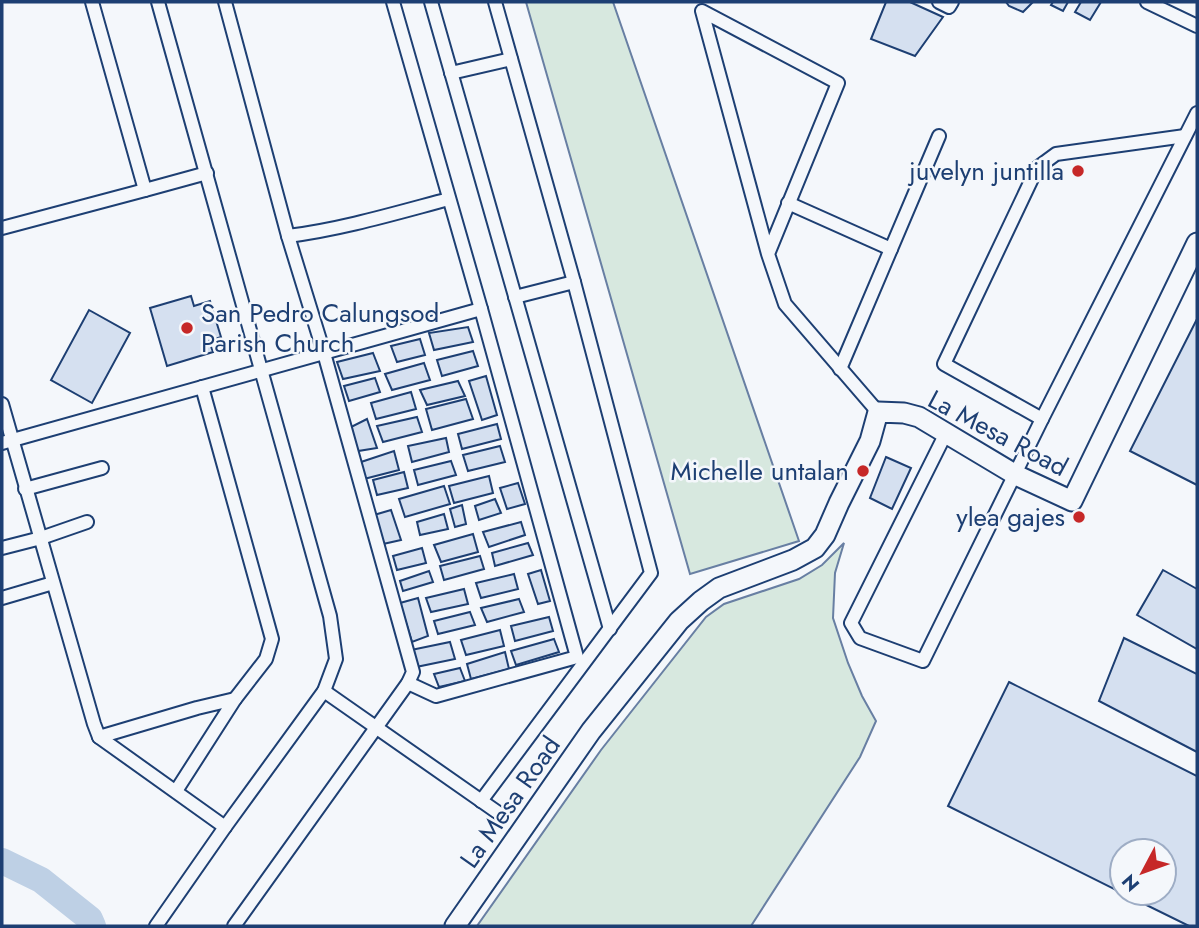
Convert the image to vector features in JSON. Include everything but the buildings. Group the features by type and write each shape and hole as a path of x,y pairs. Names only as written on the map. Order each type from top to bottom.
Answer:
{"street":[{"path":"92,2 145,190"},
{"path":"156,926 324,691 336,659 330,616 158,2"},
{"path":"225,2 288,236 324,353 413,672 377,727 234,926"},
{"path":"393,2 577,657 436,696 408,683"},
{"path":"431,2 610,629"},
{"path":"481,801 651,573 574,282 495,2"},
{"path":"939,2 949,7 952,2"},
{"path":"1147,2 1197,26"},
{"path":"768,254 838,83 702,11 768,254 785,304 877,412"},
{"path":"451,73 511,59"},
{"path":"946,433 851,623 860,638 923,661 1197,113"},
{"path":"840,369 939,136"},
{"path":"1042,419 944,364 1037,168 1056,154 1185,136"},
{"path":"2,228 207,173"},
{"path":"288,236 322,232 449,199"},
{"path":"788,203 891,249"},
{"name":"La Mesa Road","path":"456,926 591,731 679,621 719,588 793,560 820,542 870,441 877,412 904,412 919,417 1016,475 1072,501 1197,243"},
{"path":"515,297 574,282"},
{"path":"7,441 481,309"},
{"path":"176,791 235,698 266,659 272,639 202,387"},
{"path":"2,404 7,441 41,538 99,737 225,827"},
{"path":"25,489 102,468"},
{"path":"2,548 87,522"},
{"path":"2,598 53,583"},
{"path":"324,691 500,814"},
{"path":"99,737 235,698"}],"shaded area":[{"path":"526,2 613,2 799,541 690,574"},
{"path":"844,543 835,573 833,618 848,663 876,721 860,757 751,926 477,926 601,750 706,617 724,604 799,579 822,565"}],"waterway":[{"path":"2,861 41,880 90,919 93,926"}],"place":[{"name":"juvelyn juntilla","path":"1078,171"},
{"name":"San Pedro Calungsod Parish Church","path":"187,328"},
{"name":"Michelle untalan","path":"863,471"},
{"name":"ylea gajes","path":"1079,517"}]}
